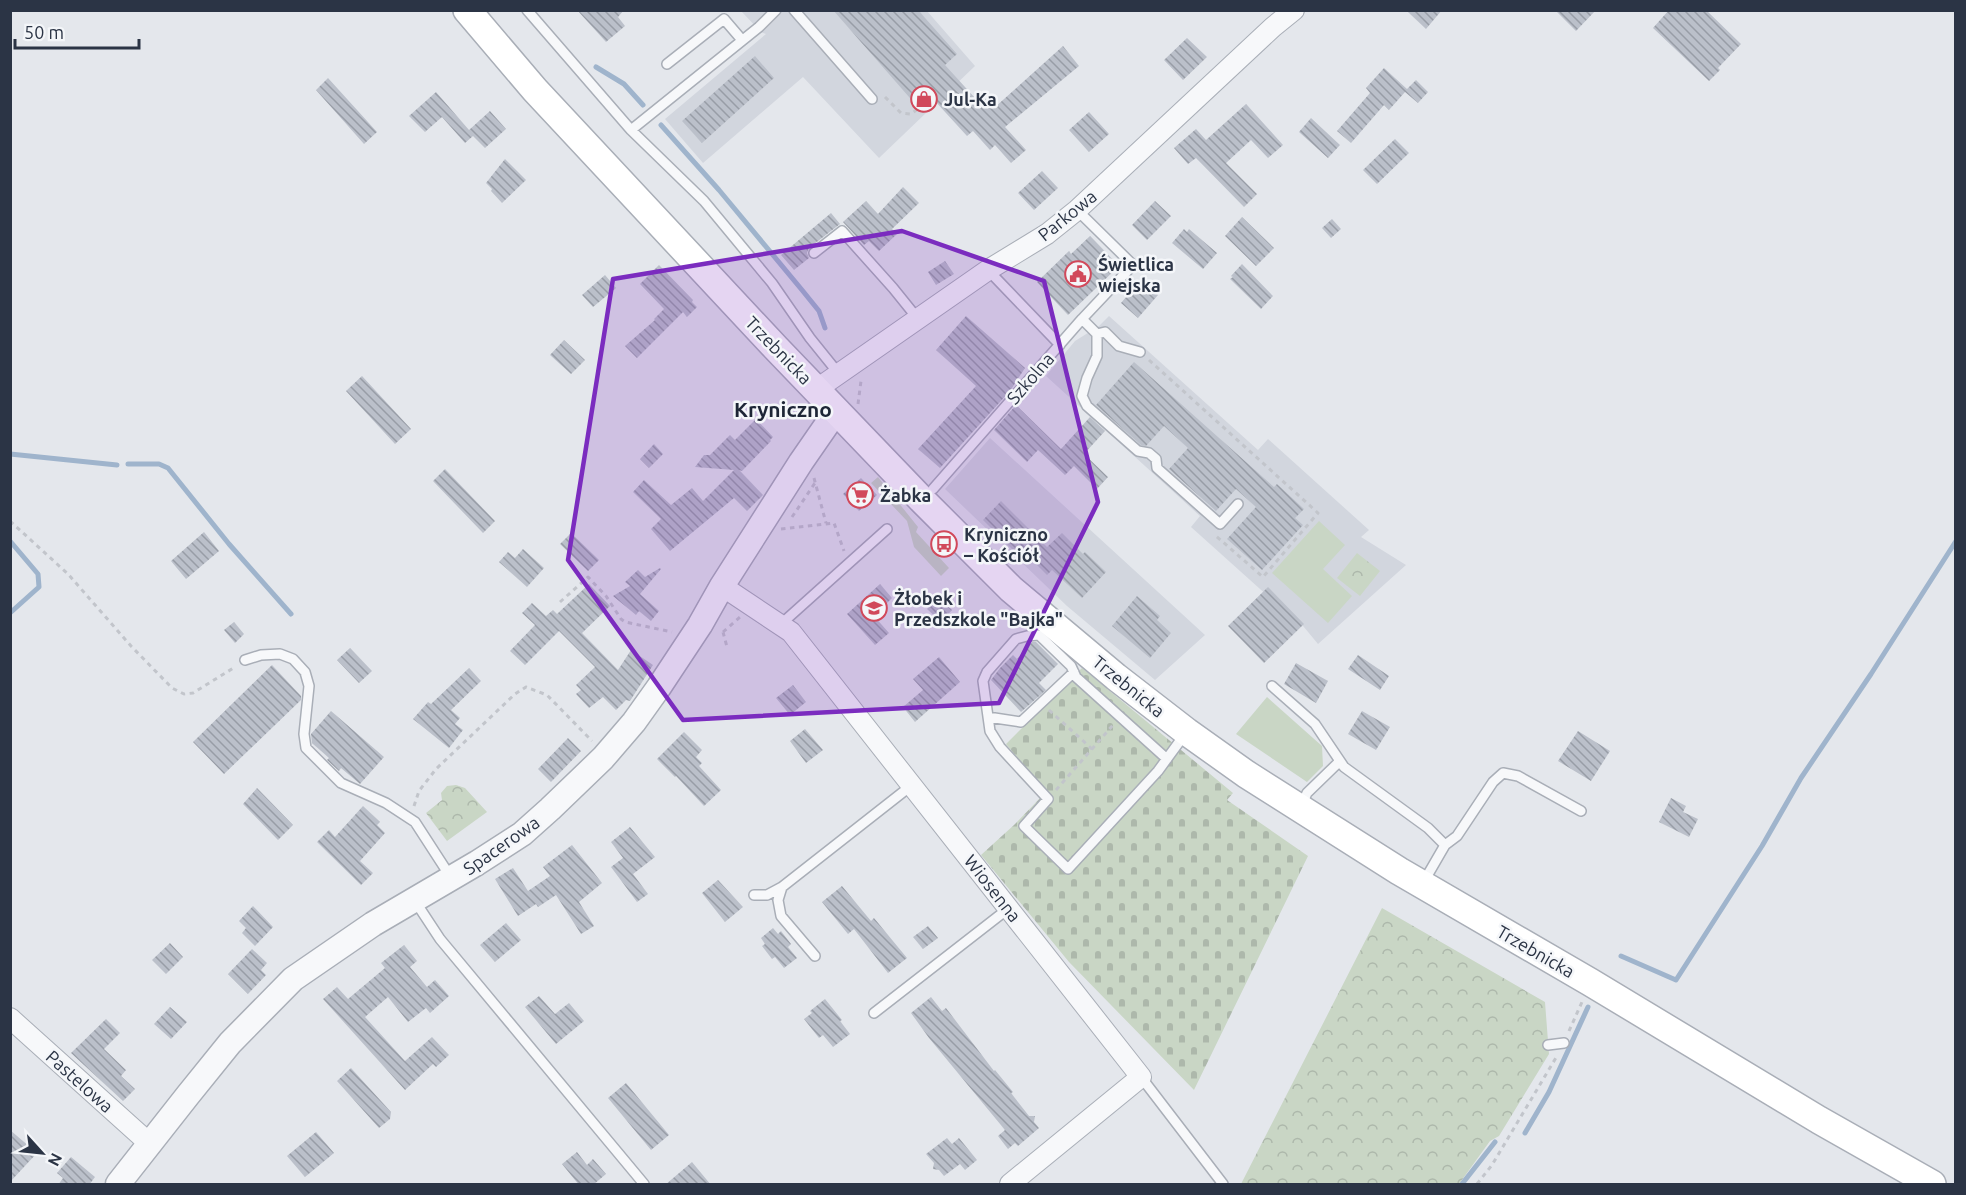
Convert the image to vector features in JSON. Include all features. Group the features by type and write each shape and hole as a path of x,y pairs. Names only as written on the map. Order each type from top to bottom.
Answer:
{"main road":[{"name":"Trzebnicka","path":"467,10 535,90 769,340 817,389 847,411 1011,590 1116,677 1246,774 1422,885 1932,1185"}],"street":[{"name":"Parkowa","path":"817,389 848,374 918,319 988,270 1047,234 1077,210 1294,10"},
{"name":"Spacerowa","path":"118,1185 230,1043 292,979 373,924 451,879 522,834 606,755 634,722 691,639 811,446 847,411"},
{"name":"Wiosenna","path":"722,586 791,632 1142,1077"},
{"name":"Pastelowa","path":"10,1018 150,1144"},
{"path":"1010,1185 1142,1077"}],"lane":[{"path":"527,10 631,130 704,201 772,282 810,338 848,374"},
{"path":"631,130 776,10"},
{"path":"795,10 872,99"},
{"path":"667,64 724,19 742,40"},
{"path":"1060,345 1133,266 1077,210"},
{"path":"814,253 842,231 918,319"},
{"name":"Szkolna","path":"933,489 1060,345 988,270"},
{"path":"1082,319 1098,334 1097,356 1082,396 1087,406 1138,451 1149,453 1156,459 1158,468 1220,524 1238,504"},
{"path":"1098,334 1105,332 1119,346 1140,352"},
{"path":"780,625 887,529"},
{"path":"1167,759 1076,677 1071,666 1039,635 1016,639 982,681 990,731 999,745 1048,800 1024,826 1068,869 1158,771 1167,759 1187,732"},
{"path":"245,660 261,655 280,654 293,659 305,672 309,686 304,734 306,748 341,783 386,803 415,822 451,879"},
{"path":"988,717 1021,722 1074,672"},
{"path":"1272,686 1315,724 1344,767 1428,828 1445,845"},
{"path":"1300,809 1307,793 1340,761"},
{"path":"1422,885 1445,845 1457,836 1493,782 1503,773 1518,776 1581,811"},
{"path":"754,895 767,895 782,887 912,785"},
{"path":"782,887 778,900 781,916 815,956"},
{"path":"414,899 440,939 644,1185"},
{"path":"874,1013 1009,908"},
{"path":"1548,1046 1564,1043"},
{"path":"1142,1077 1223,1185"}],"path":[{"path":"884,95 901,113 911,114 919,108"},
{"path":"1140,352 1318,513 1263,577 1212,532 1220,524"},
{"path":"847,411 861,380 848,374"},
{"path":"813,475 826,523"},
{"path":"784,528 815,483"},
{"path":"10,521 68,574 131,646 172,688 184,694 193,693 245,660"},
{"path":"777,529 834,523 844,552"},
{"path":"560,602 588,577 606,596 621,619 691,639"},
{"path":"727,647 723,632 746,612"},
{"path":"415,822 414,807 419,791 436,769 515,694 526,687 547,695 606,755"},
{"path":"1041,703 1092,749"},
{"path":"1048,800 1120,717"},
{"path":"1477,1185 1498,1155 1564,1043 1590,982"}],"highlighted area":[{"path":"902,231 1044,281 1098,502 999,703 683,720 568,560 613,279"}],"shaded area":[{"name":"Jul-Ka","path":"741,11 927,11 975,66 879,158 803,77 703,163 665,119 766,34 761,32"},
{"path":"1109,316 1258,450 1268,439 1369,530 1361,537 1406,565 1318,644 1294,615 1280,607 1191,527 1200,516 1046,376 1075,341 1099,326"},
{"path":"990,438 1205,635 1155,680 1067,606 945,489"}],"green space":[{"path":"878,477 918,527 916,532 949,568 941,576 914,547 907,521 871,483"},
{"path":"1319,521 1345,545 1323,569 1352,596 1328,623 1272,573"},
{"path":"1357,553 1380,571 1360,596 1337,578"},
{"path":"1082,668 1233,793 1227,800 1308,856 1194,1090 1069,962 981,855 1046,792 1006,744"},
{"path":"1267,697 1322,746 1323,766 1307,782 1236,734"},
{"path":"456,785 465,788 487,812 447,841 426,813 442,800 441,793 447,786"},
{"path":"1382,908 1545,1002 1549,1054 1499,1136 1490,1141 1459,1184 1241,1184"}],"building":[{"path":"577,10 624,10 618,17 625,26 606,42"},
{"path":"833,10 918,10 957,54 945,65 975,98 980,93 994,108 1063,46 1079,66 1005,127 1026,150 1011,163 995,145 990,150 973,131 967,136 935,101 923,113"},
{"path":"1406,10 1442,10 1426,29"},
{"path":"1555,10 1596,10 1576,31"},
{"path":"1669,10 1706,10 1741,44 1709,81 1653,28"},
{"path":"1187,38 1207,57 1183,80 1164,60"},
{"path":"755,56 774,78 702,143 682,121"},
{"path":"1384,68 1407,89 1416,80 1428,92 1418,103 1405,92 1389,110 1384,105 1351,143 1337,131 1370,93 1366,88"},
{"path":"328,78 377,132 364,144 316,90"},
{"path":"436,92 469,130 490,111 506,129 485,148 473,136 465,143 442,117 425,132 409,116"},
{"path":"1246,104 1283,145 1268,158 1251,140 1226,163 1257,194 1244,207 1196,158 1188,164 1174,148 1196,129 1206,140"},
{"path":"1089,112 1109,134 1089,152 1069,130"},
{"path":"1311,118 1340,145 1328,158 1299,132"},
{"path":"1395,139 1409,153 1377,184 1363,170"},
{"path":"505,159 526,180 502,203 486,183"},
{"path":"1042,171 1058,188 1034,210 1018,193"},
{"path":"903,187 919,203 892,229 897,234 879,251 869,241 864,245 843,222 866,201 878,214"},
{"path":"1155,201 1171,216 1147,240 1132,225"},
{"path":"831,213 840,224 809,248 807,253 809,258 794,270 781,255"},
{"path":"1242,217 1274,248 1256,266 1225,236"},
{"path":"1332,219 1341,229 1331,238 1322,228"},
{"path":"1184,229 1187,232 1189,229 1217,253 1203,269 1172,243"},
{"name":"Świetlica wiejska","path":"1090,236 1119,266 1068,315 1037,282 1069,251 1071,254"},
{"path":"945,261 954,274 936,285 928,272"},
{"path":"1242,264 1273,296 1261,309 1230,279"},
{"path":"659,265 697,307 687,317 683,312 637,358 625,346 664,309 640,284"},
{"path":"605,275 616,288 593,307 582,295"},
{"path":"1138,283 1143,283 1158,295 1138,318 1121,303"},
{"path":"966,316 1025,368 1010,391 940,468 918,449 976,386 936,350"},
{"path":"564,340 585,360 571,374 550,355"},
{"path":"1134,362 1274,487 1277,484 1304,509 1295,518 1303,525 1262,570 1227,539 1256,507 1236,489 1216,511 1169,469 1188,448 1164,426 1146,446 1141,445 1096,405"},
{"path":"362,376 411,429 395,444 346,391"},
{"path":"1016,405 1061,449 1090,417 1105,431 1084,454 1108,477 1097,489 1074,466 1065,475 1038,450 1027,462 994,430"},
{"path":"756,419 773,437 742,471 739,470 763,495 747,511 734,498 670,551 651,529 661,519 633,492 644,480 671,505 692,488 703,501 734,470 695,467 704,455 710,455 730,435 735,440"},
{"path":"654,444 663,454 649,468 640,459"},
{"path":"445,469 495,521 483,533 433,481"},
{"path":"861,478 877,495 859,511 843,494"},
{"path":"1001,501 1047,547 1062,533 1106,572 1082,598 1052,570 1047,575 1022,550 1018,555 983,520"},
{"path":"204,532 219,551 186,579 171,561"},
{"path":"571,533 599,560 588,571 560,544"},
{"path":"523,549 544,568 527,587 499,562 508,552 515,558"},
{"path":"660,568 640,594 659,611 651,621 639,611 636,615 613,596 630,586 625,582 638,570 645,577"},
{"path":"589,584 610,606 582,633 618,670 631,650 653,665 630,701 626,700 616,710 603,697 589,708 576,694 581,690 576,685 595,667 559,631 525,665 510,651 535,625 522,613 532,603 546,616 553,610 557,614"},
{"path":"880,584 892,598 874,616 889,633 875,645 847,614"},
{"path":"1268,587 1304,624 1264,663 1228,626"},
{"path":"1137,596 1160,616 1157,620 1171,633 1150,658 1112,626"},
{"path":"938,597 952,610 941,622 927,609"},
{"path":"234,622 244,634 235,643 224,630"},
{"path":"1032,642 1036,642 1058,664 1039,683 1046,690 1021,712 991,680 1013,655 1017,659"},
{"path":"350,648 372,671 359,683 337,660"},
{"path":"1358,655 1389,676 1380,690 1348,669"},
{"path":"939,657 960,682 915,722 903,707 923,690 913,679"},
{"path":"1296,663 1328,681 1316,703 1284,684"},
{"path":"272,665 301,696 301,700 224,774 193,742"},
{"path":"469,668 481,681 451,710 460,718 455,724 463,730 449,748 413,719 428,702 431,704"},
{"path":"793,685 806,702 790,715 776,698"},
{"path":"331,711 384,757 360,784 341,768 339,771 327,760 329,758 312,743 311,734"},
{"path":"1362,711 1390,727 1376,750 1348,734"},
{"path":"805,729 823,750 806,763 790,741"},
{"path":"1578,731 1610,751 1591,781 1558,761"},
{"path":"684,732 702,750 696,757 702,763 699,766 721,790 704,806 657,759"},
{"path":"568,738 581,751 551,782 538,769"},
{"path":"257,788 293,825 278,840 243,804"},
{"path":"1671,798 1686,806 1683,812 1698,819 1689,837 1659,822"},
{"path":"363,806 380,822 377,825 385,833 360,861 373,873 361,885 317,842 329,830 335,837"},
{"path":"630,827 655,857 633,874 648,894 637,902 611,867 623,858 611,842"},
{"path":"572,845 602,883 579,902 594,926 581,934 556,895 518,916 495,879 513,868 528,891 550,876 543,867"},
{"path":"718,880 743,907 725,922 702,893"},
{"path":"842,886 871,921 874,918 907,958 888,973 854,929 848,934 822,902"},
{"path":"253,906 273,927 255,946 242,933 246,928 239,921"},
{"path":"506,923 521,940 495,962 480,945"},
{"path":"928,926 938,938 923,949 913,937"},
{"path":"773,928 778,934 781,931 791,944 788,947 797,958 784,968 775,957 772,959 762,946 765,944 761,938"},
{"path":"170,943 183,957 166,974 152,960"},
{"path":"404,945 417,961 410,967 427,987 435,980 449,996 430,1013 426,1008 408,1022 388,997 365,1017 405,1061 432,1037 449,1055 436,1067 433,1064 405,1090 323,999 337,987 348,999 385,968 381,963"},
{"path":"252,949 267,963 261,970 266,975 248,994 228,974"},
{"path":"539,996 555,1014 569,1003 584,1021 556,1044 525,1007"},
{"path":"931,997 942,1011 946,1008 1013,1092 1011,1093 1029,1116 1035,1116 1034,1122 1039,1128 1018,1146 1015,1143 1008,1149 998,1136 1005,1130 911,1013"},
{"path":"825,999 850,1034 833,1047 823,1035 819,1038 804,1019"},
{"path":"170,1007 187,1022 171,1039 154,1024"},
{"path":"106,1019 120,1033 104,1049 126,1070 121,1076 135,1089 123,1101 71,1053"},
{"path":"351,1068 391,1112 390,1119 379,1128 337,1081"},
{"path":"626,1083 669,1135 651,1150 608,1098"},
{"path":"10,1130 37,1153 10,1182"},
{"path":"316,1132 334,1153 305,1177 287,1156"},
{"path":"947,1138 952,1144 959,1138 977,1160 965,1170 960,1164 944,1176 939,1170 933,1169 934,1163 926,1154"},
{"path":"577,1152 587,1165 593,1159 606,1174 593,1185 579,1185 562,1164"},
{"path":"71,1157 95,1177 89,1185 58,1185 63,1178 57,1173"},
{"path":"692,1162 711,1185 665,1185"}],"waterway":[{"path":"596,67 624,84 643,105"},
{"path":"661,125 719,190 819,311 825,328"},
{"path":"10,454 117,465"},
{"path":"128,464 159,464 168,468 229,544 291,614"},
{"path":"10,541 38,574 39,587 10,613"},
{"path":"1621,956 1676,980 1762,846 1801,778 1956,541"},
{"path":"1525,1133 1549,1092 1588,1007"},
{"path":"1462,1184 1495,1142"}],"place":[{"name":"Jul-Ka","path":"924,99"},
{"name":"Świetlica wiejska","path":"1078,274"},
{"name":"Żabka","path":"860,495"},
{"name":"Kryniczno – Kościół","path":"944,544"},
{"name":"Żłobek i Przedszkole \"Bajka\"","path":"874,608"}],"district":[{"name":"Kryniczno","path":"783,409"}]}
